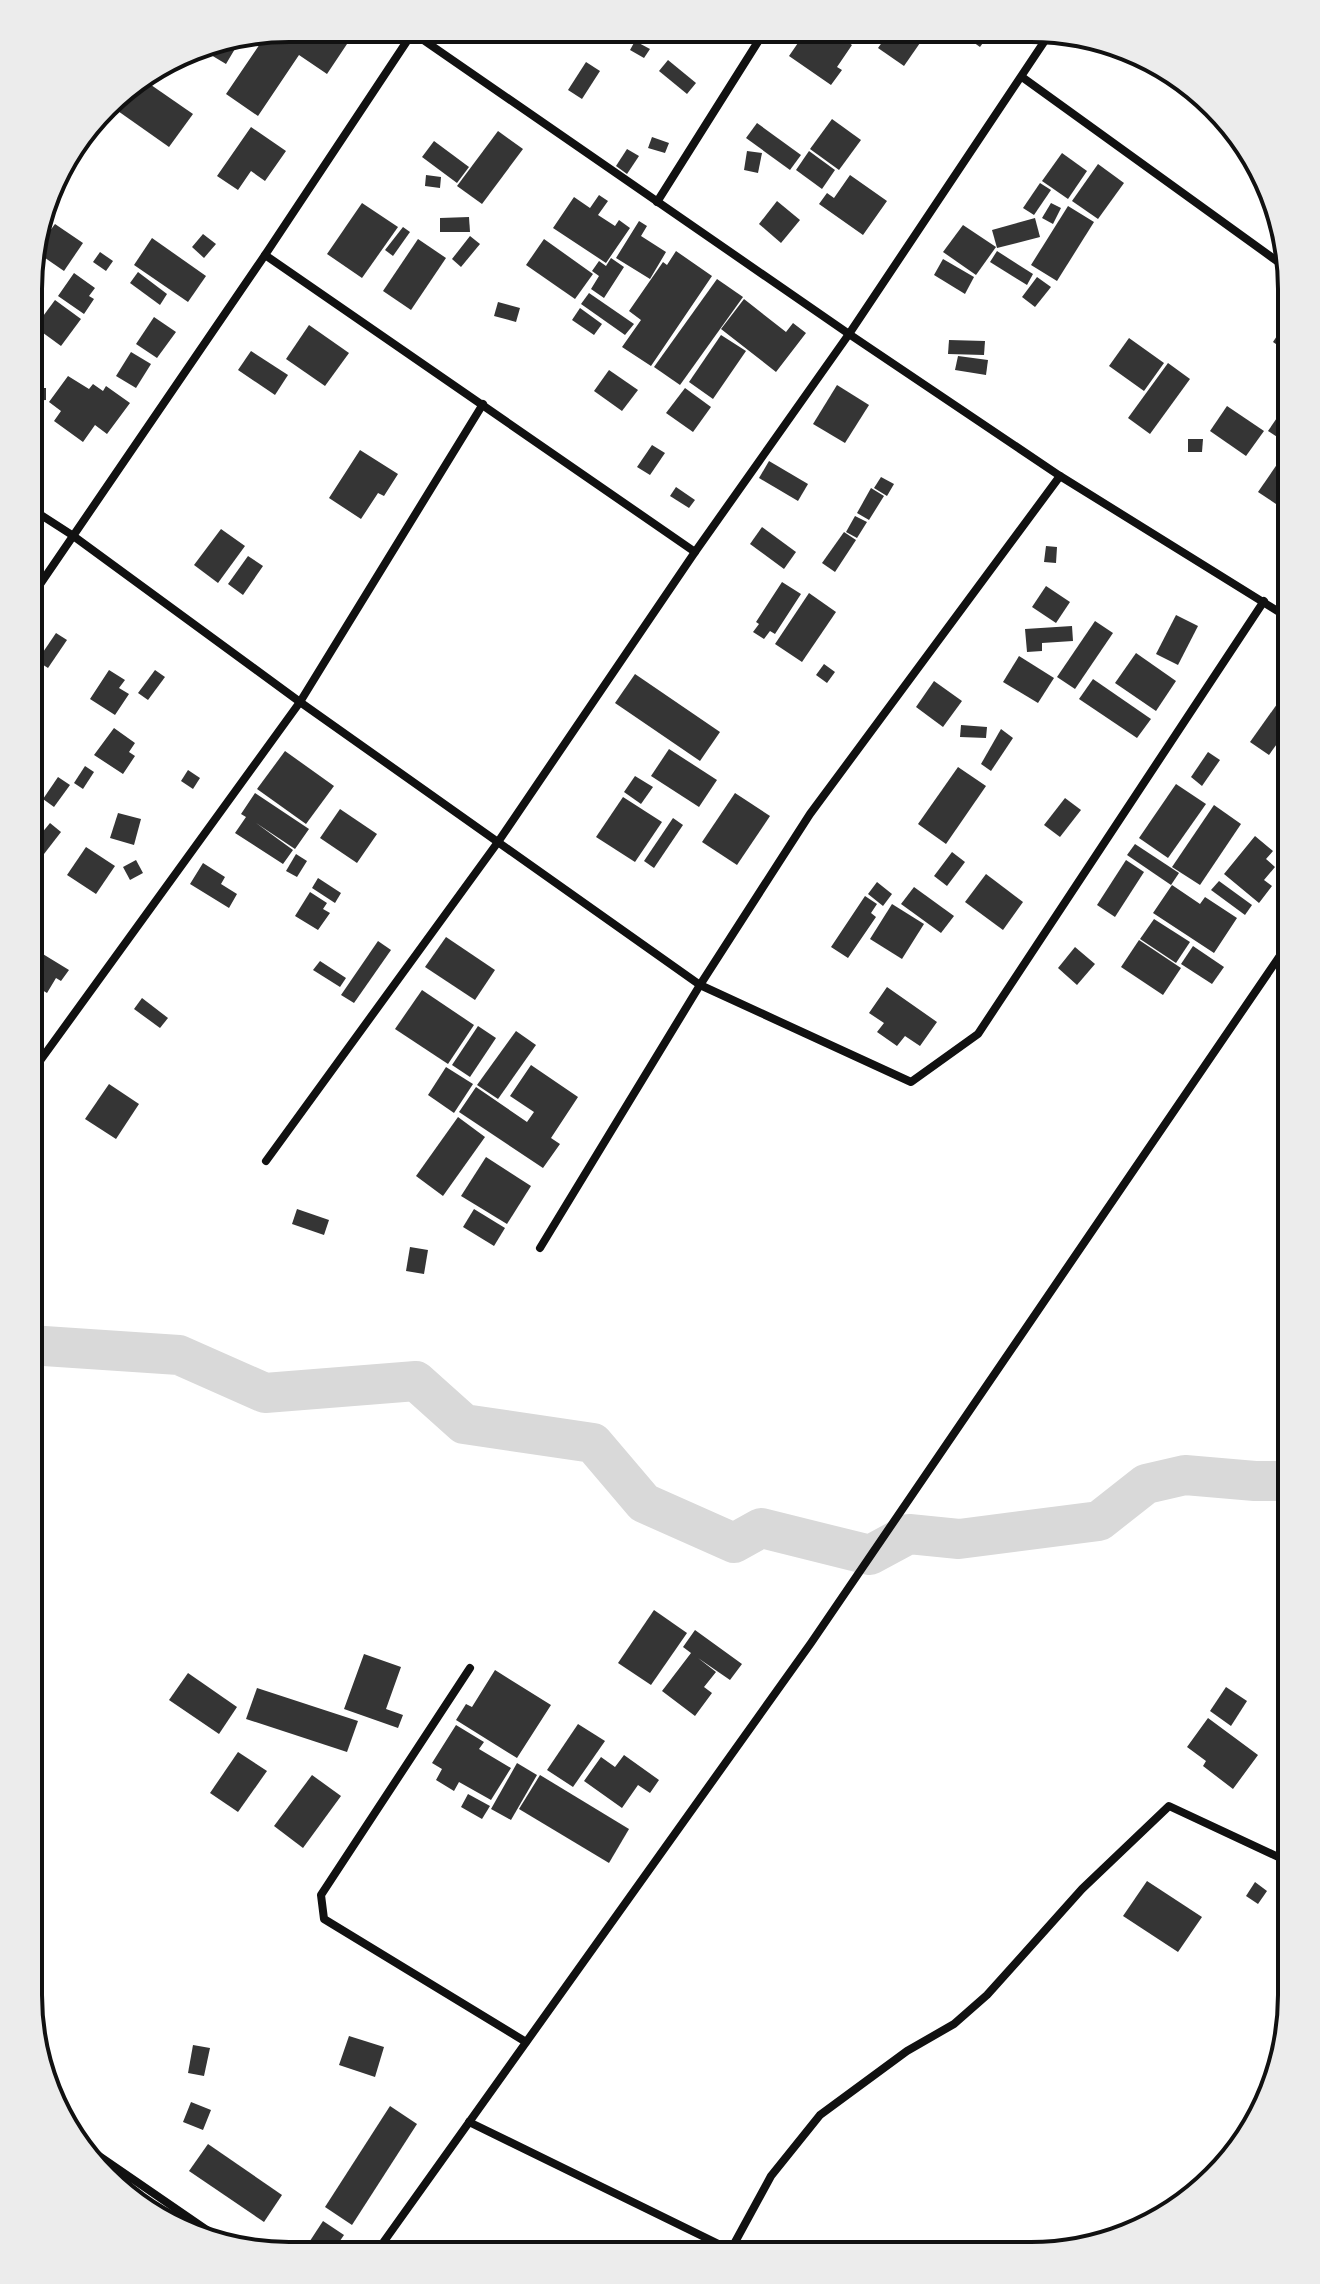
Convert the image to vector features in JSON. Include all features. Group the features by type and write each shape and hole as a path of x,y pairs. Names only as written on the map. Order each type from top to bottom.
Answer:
{"street":[{"path":"657,202 758,42"},
{"path":"42,581 265,255 403,43"},
{"path":"429,43 849,334 1060,476 1278,610"},
{"path":"266,1161 498,842 695,552 849,334 1044,43"},
{"path":"1022,77 1275,260"},
{"path":"265,255 695,552"},
{"path":"42,1058 300,702 483,404"},
{"path":"540,1248 700,985 810,814 1060,476"},
{"path":"42,516 700,985 911,1082 978,1034 1264,601"},
{"path":"384,2242 811,1643 1278,959"},
{"path":"470,1668 321,1895 324,1919 526,2042"},
{"path":"735,2242 771,2176 820,2115 907,2051 954,2024 987,1995 1082,1889 1169,1806 1277,1857"},
{"path":"469,2122 710,2242"},
{"path":"106,2161 199,2224"}],"building":[{"path":"798,42 848,42 852,45 837,67 842,70 831,85 789,56"},
{"path":"882,42 921,42 904,66 878,48"},
{"path":"348,43 327,74 299,55 258,116 226,94 259,45"},
{"path":"634,43 650,49 644,58 630,50"},
{"path":"235,49 226,64 211,55"},
{"path":"668,60 696,83 687,94 659,71"},
{"path":"586,62 600,71 582,99 568,90"},
{"path":"151,85 193,114 169,147 118,111"},
{"path":"832,119 861,140 839,170 810,149"},
{"path":"757,123 801,155 790,170 746,138"},
{"path":"251,127 286,151 265,181 251,171 238,190 217,176"},
{"path":"498,131 523,149 482,204 457,186"},
{"path":"652,137 669,143 665,153 648,148"},
{"path":"434,141 469,167 457,183 422,157"},
{"path":"627,149 639,156 627,174 616,166"},
{"path":"747,151 762,153 758,173 744,170"},
{"path":"809,151 835,170 822,189 796,170"},
{"path":"1062,153 1087,171 1068,199 1042,181"},
{"path":"1098,164 1124,183 1098,219 1072,201"},
{"path":"426,175 441,177 440,188 425,186"},
{"path":"850,175 887,201 863,235 819,204 827,193 834,198"},
{"path":"1040,183 1051,190 1034,215 1023,208"},
{"path":"599,195 608,201 598,215 615,226 619,220 630,228 606,263 553,228 574,197 590,208"},
{"path":"777,201 800,220 781,243 759,224"},
{"path":"362,203 398,227 362,278 327,254"},
{"path":"1051,203 1061,208 1053,224 1042,218"},
{"path":"1068,206 1094,222 1057,281 1031,265"},
{"path":"469,217 470,232 440,232 440,218"},
{"path":"1035,218 1040,237 997,248 992,230"},
{"path":"639,221 647,226 641,236 666,252 650,279 616,258"},
{"path":"55,224 83,243 64,271 44,257 49,231"},
{"path":"963,225 996,247 976,275 943,252"},
{"path":"403,227 410,232 393,256 385,250"},
{"path":"203,234 216,244 204,258 192,247"},
{"path":"470,236 480,244 461,267 452,259"},
{"path":"152,238 206,276 188,302 134,265"},
{"path":"418,239 446,258 411,310 383,291"},
{"path":"544,239 593,274 575,299 526,265"},
{"path":"676,251 712,276 651,366 622,347 641,320 629,311 663,262 667,265"},
{"path":"997,251 1033,274 1027,285 990,262"},
{"path":"100,252 113,261 106,271 93,262"},
{"path":"611,258 624,267 604,298 591,289 599,276 592,271 599,261 606,266"},
{"path":"943,259 974,277 965,294 934,275"},
{"path":"138,272 167,294 160,305 130,283"},
{"path":"74,273 95,288 89,296 94,299 84,314 58,296"},
{"path":"1037,277 1051,287 1035,307 1022,297"},
{"path":"717,279 743,297 680,385 654,367"},
{"path":"589,293 634,324 625,335 581,304"},
{"path":"744,299 786,332 793,323 806,333 776,372 721,329"},
{"path":"55,300 81,319 61,346 42,332 42,318"},
{"path":"498,302 520,308 516,322 494,316"},
{"path":"580,308 602,324 594,335 572,320"},
{"path":"154,317 176,332 157,358 136,344"},
{"path":"309,325 349,353 325,386 286,359"},
{"path":"721,335 746,351 713,399 689,382"},
{"path":"1129,338 1164,363 1144,391 1109,366"},
{"path":"949,340 985,341 984,355 948,354"},
{"path":"251,351 288,375 275,395 238,370"},
{"path":"131,352 151,364 136,388 116,376"},
{"path":"958,356 988,360 986,375 955,370"},
{"path":"1168,363 1190,379 1150,434 1128,418"},
{"path":"609,370 638,390 622,411 594,391"},
{"path":"68,376 89,389 93,384 103,391 106,386 130,403 107,434 95,425 83,442 54,421 61,411 49,402"},
{"path":"837,385 869,405 845,443 813,424"},
{"path":"42,388 46,388 46,400 42,400"},
{"path":"685,388 711,407 693,432 666,413"},
{"path":"1227,406 1264,431 1246,456 1210,431"},
{"path":"1278,417 1278,437 1268,431"},
{"path":"1188,439 1203,439 1202,452 1188,452"},
{"path":"652,445 665,453 650,475 637,467"},
{"path":"360,450 398,474 384,496 378,493 361,519 329,498"},
{"path":"769,461 808,484 798,501 759,478"},
{"path":"1278,463 1278,505 1258,492"},
{"path":"881,477 894,484 887,496 874,488"},
{"path":"676,487 695,500 689,508 670,496"},
{"path":"871,488 884,496 869,520 857,513"},
{"path":"855,516 867,522 857,538 846,532"},
{"path":"762,527 796,552 784,569 750,544"},
{"path":"221,529 245,546 218,583 194,565"},
{"path":"844,532 856,540 835,572 822,563"},
{"path":"1046,546 1057,547 1056,563 1044,562"},
{"path":"248,556 263,566 243,595 228,584"},
{"path":"782,582 801,594 775,634 770,631 764,639 753,632 759,624 756,622"},
{"path":"1046,586 1070,602 1056,623 1032,607"},
{"path":"809,593 836,612 802,662 775,644"},
{"path":"1176,615 1198,626 1178,665 1156,654"},
{"path":"1095,621 1113,633 1075,689 1057,677"},
{"path":"1072,626 1073,641 1042,643 1042,651 1027,652 1025,629"},
{"path":"56,633 67,640 48,668 42,664 42,654"},
{"path":"1136,653 1176,681 1156,711 1115,683"},
{"path":"1019,656 1054,678 1038,703 1003,682"},
{"path":"824,664 835,672 827,683 816,675"},
{"path":"109,670 125,680 119,688 129,694 115,715 90,699"},
{"path":"155,670 165,677 148,700 138,693"},
{"path":"635,674 720,732 700,761 615,703"},
{"path":"1093,679 1151,719 1137,738 1079,699"},
{"path":"934,681 962,701 943,727 916,707"},
{"path":"1278,703 1278,743 1269,755 1250,742"},
{"path":"961,725 987,727 986,738 960,737"},
{"path":"114,728 135,743 129,752 135,756 123,774 94,755"},
{"path":"1001,729 1013,738 991,771 981,764"},
{"path":"669,749 717,780 699,807 651,776"},
{"path":"285,751 334,786 306,824 257,789"},
{"path":"1208,752 1220,760 1202,786 1191,777"},
{"path":"85,766 94,772 83,789 74,783"},
{"path":"958,767 986,786 946,844 918,824"},
{"path":"188,770 200,778 193,789 181,781"},
{"path":"635,776 653,787 641,804 624,792"},
{"path":"58,777 70,785 54,807 43,799"},
{"path":"1176,784 1206,804 1168,858 1139,838"},
{"path":"255,793 309,829 295,849 256,823 293,850 283,864 235,833 246,817 241,814"},
{"path":"735,793 770,816 737,865 702,842"},
{"path":"623,797 662,822 635,862 596,837"},
{"path":"1065,798 1081,810 1060,837 1044,825"},
{"path":"1214,805 1241,824 1200,885 1172,867"},
{"path":"340,809 377,834 357,863 320,838"},
{"path":"118,813 141,819 134,845 110,838"},
{"path":"673,818 683,825 654,868 644,861"},
{"path":"50,823 61,832 44,854 42,852 42,833"},
{"path":"1255,836 1273,851 1266,859 1275,867 1264,880 1272,886 1259,903 1224,874"},
{"path":"1135,844 1179,873 1171,885 1127,855"},
{"path":"86,847 115,866 96,894 67,875"},
{"path":"952,852 965,862 947,886 934,876"},
{"path":"296,854 307,861 297,877 286,871"},
{"path":"136,860 143,873 130,880 123,867"},
{"path":"1126,860 1144,872 1115,917 1097,905"},
{"path":"203,863 225,877 221,884 237,894 229,908 190,884"},
{"path":"986,874 1023,902 1003,930 965,902"},
{"path":"318,878 341,893 335,903 312,888"},
{"path":"1219,881 1252,905 1245,915 1211,890"},
{"path":"877,882 892,894 883,906 868,894"},
{"path":"1172,885 1200,904 1205,897 1237,918 1214,953 1153,913"},
{"path":"914,887 954,916 941,933 901,904"},
{"path":"310,892 327,903 323,909 330,913 318,930 295,916"},
{"path":"865,896 877,904 871,913 876,917 848,958 831,947"},
{"path":"892,904 924,924 902,959 870,939"},
{"path":"1154,919 1190,942 1176,963 1140,939"},
{"path":"446,937 495,970 475,1000 425,967"},
{"path":"1139,940 1181,968 1163,995 1121,967"},
{"path":"378,941 391,950 354,1003 341,995"},
{"path":"1193,946 1224,967 1212,984 1181,964"},
{"path":"1075,947 1095,964 1077,985 1058,968"},
{"path":"42,954 69,970 61,981 56,978 47,993 42,990"},
{"path":"320,961 346,978 340,987 313,970"},
{"path":"887,987 937,1022 920,1046 905,1036 897,1046 877,1032 884,1023 869,1013"},
{"path":"422,990 474,1025 448,1064 395,1029"},
{"path":"142,998 168,1018 160,1028 134,1009"},
{"path":"478,1026 496,1038 470,1077 452,1065"},
{"path":"516,1031 536,1045 498,1099 477,1085"},
{"path":"531,1065 578,1097 551,1138 560,1144 543,1168 459,1112 476,1087 527,1122 534,1112 510,1096"},
{"path":"446,1067 473,1084 454,1113 428,1095"},
{"path":"109,1084 139,1104 116,1139 85,1119"},
{"path":"458,1117 485,1137 443,1196 416,1176"},
{"path":"486,1157 531,1186 507,1224 461,1196"},
{"path":"297,1209 329,1220 324,1235 292,1224"},
{"path":"474,1209 505,1228 494,1246 463,1227"},
{"path":"410,1247 428,1250 424,1274 406,1271"},
{"path":"654,1610 687,1633 651,1685 618,1663"},
{"path":"695,1630 742,1664 730,1680 698,1658 716,1672 704,1687 712,1693 695,1716 662,1691 691,1653 683,1647"},
{"path":"364,1654 401,1667 386,1709 403,1715 398,1728 344,1709"},
{"path":"495,1670 551,1705 517,1758 456,1720 466,1704 472,1707"},
{"path":"188,1673 237,1707 219,1734 169,1700"},
{"path":"1226,1687 1247,1701 1231,1726 1210,1711"},
{"path":"257,1688 358,1721 347,1752 246,1719"},
{"path":"1208,1718 1258,1755 1233,1789 1203,1766 1206,1761 1187,1747"},
{"path":"578,1724 605,1741 573,1787 547,1770"},
{"path":"456,1725 484,1742 479,1749 511,1768 491,1800 459,1782 454,1791 436,1780 442,1769 432,1763"},
{"path":"238,1752 267,1771 238,1812 210,1793"},
{"path":"624,1755 659,1780 650,1793 638,1785 622,1808 584,1781 601,1757 615,1767"},
{"path":"517,1763 537,1775 511,1820 491,1809"},
{"path":"312,1775 341,1796 303,1848 274,1826"},
{"path":"540,1775 629,1829 609,1863 519,1809"},
{"path":"468,1794 490,1806 482,1819 461,1807"},
{"path":"1147,1881 1202,1917 1178,1952 1123,1916"},
{"path":"1255,1882 1267,1891 1258,1904 1246,1896"},
{"path":"349,2036 384,2047 375,2077 339,2065"},
{"path":"193,2045 210,2048 204,2076 188,2073"},
{"path":"191,2102 211,2110 203,2130 183,2122"},
{"path":"390,2106 417,2124 352,2225 325,2207"},
{"path":"208,2144 282,2195 264,2222 189,2171"},
{"path":"323,2221 344,2235 339,2242 309,2242"}],"waterway":[{"path":"42,1346 179,1355 265,1393 416,1381 464,1424 593,1443 644,1503 734,1543 761,1528 870,1555 909,1534 959,1539 1099,1521 1146,1484 1185,1475 1277,1481"}]}
